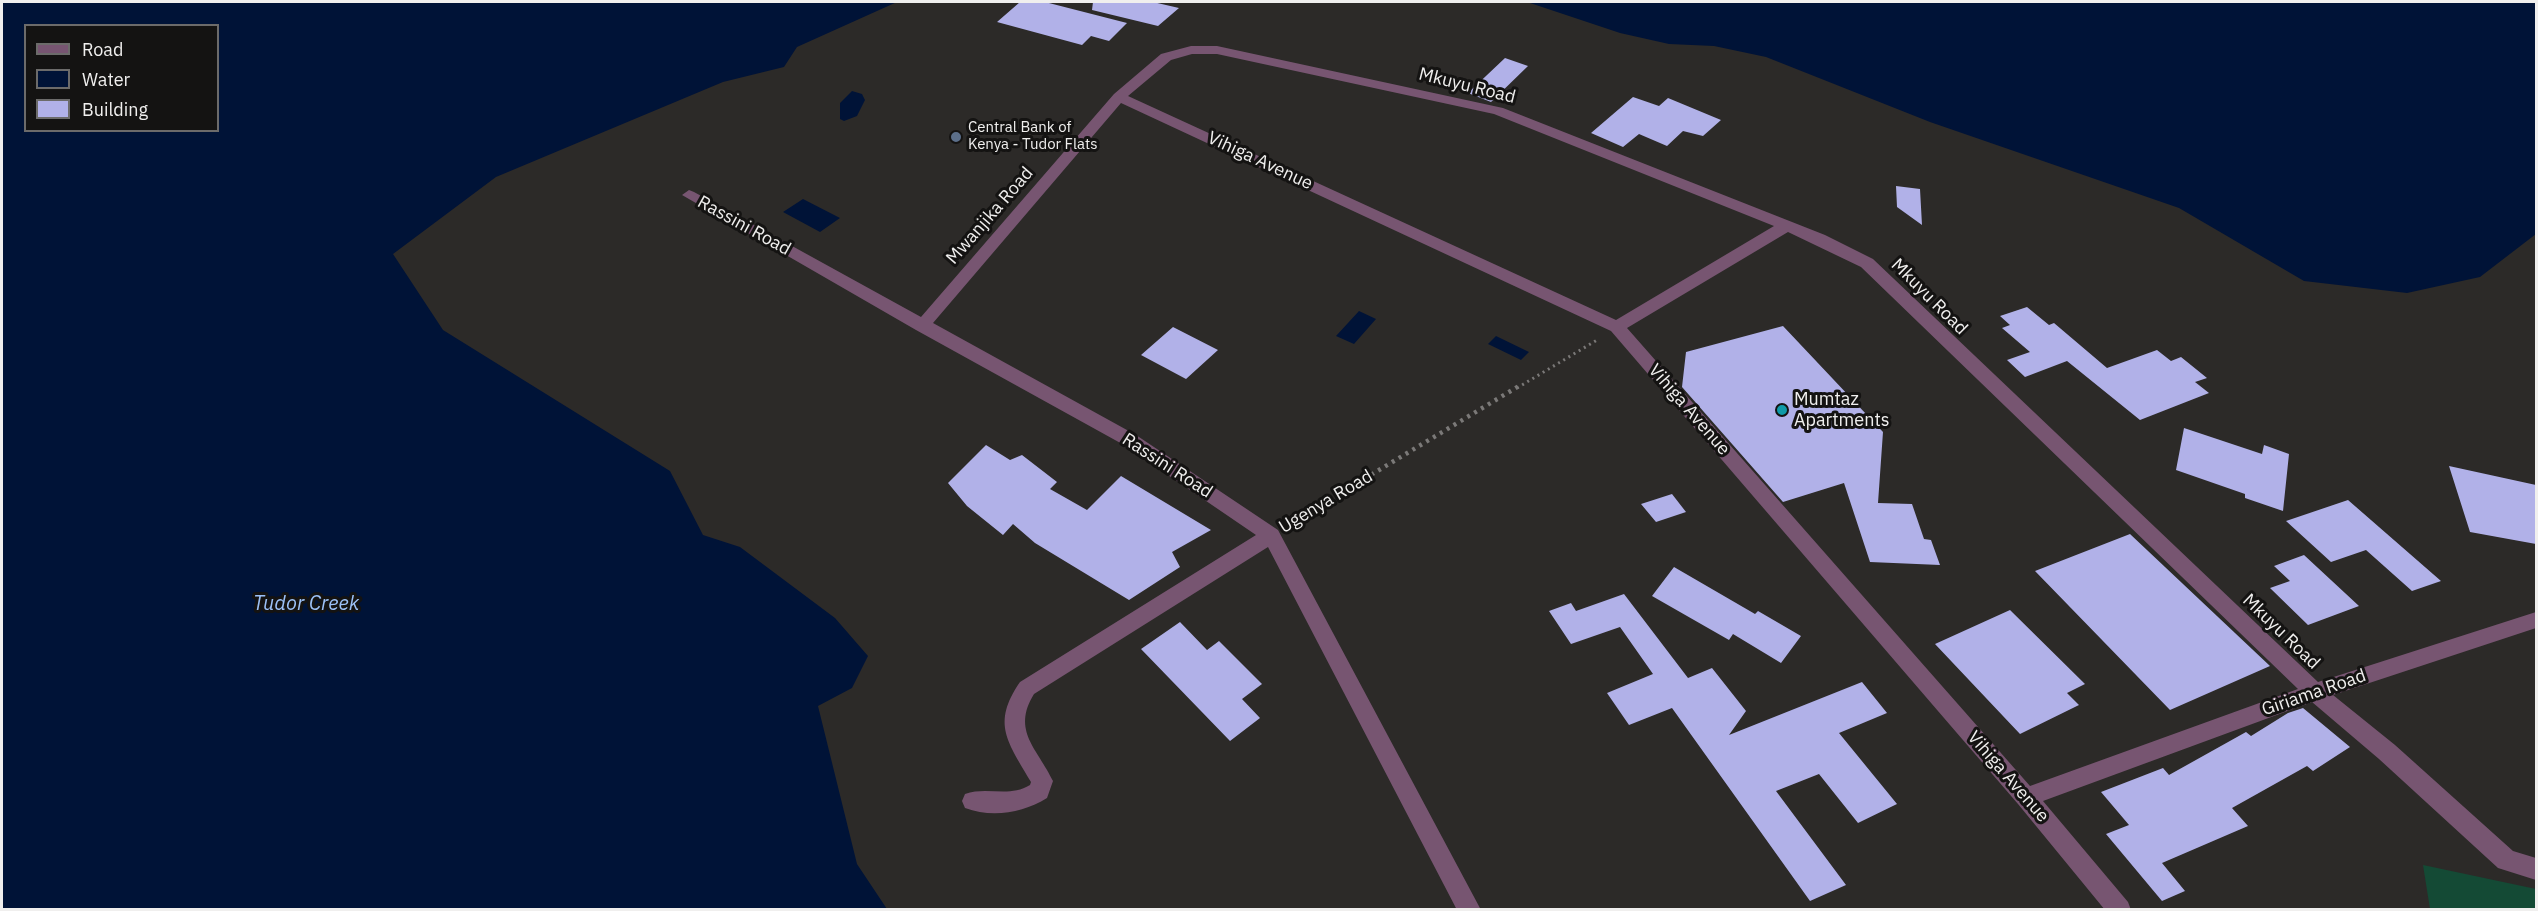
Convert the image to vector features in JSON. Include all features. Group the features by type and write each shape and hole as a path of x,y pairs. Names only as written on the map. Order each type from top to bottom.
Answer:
{"street":[{"name":"Mkuyu Road","path":"1166,57 1191,50 1217,50 1498,111 1786,226 1867,263 2315,692 2387,752 2506,860 2536,869"},
{"name":"Mwanjika Road","path":"922,326 1119,97 1166,57"},
{"name":"Vihiga Avenue","path":"1119,97 1617,327 2026,797 2120,909"},
{"name":"Rassini Road","path":"689,195 1130,440 1271,535 1470,909"},
{"path":"1617,327 1786,226"},
{"name":"Ugenya Road","path":"973,801 1013,804 1029,799 1039,791 1042,780 1014,733 1012,716 1016,702 1027,688 1271,535"},
{"name":"Giriama Road","path":"2026,797 2315,692 2536,620"}],"path":[{"name":"Ugenya Road","path":"1271,535 1617,327"}],"green space":[{"path":"2423,865 2536,889 2536,909 2430,909"}],"water":[{"name":"Tudor Creek","path":"2,2 897,2 797,47 784,67 723,82 496,177 393,254 443,330 670,471 703,535 740,547 835,618 868,656 852,688 818,706 857,864 887,909 2,909"},
{"path":"1527,2 2536,2 2536,234 2480,277 2407,293 2304,281 2179,208 1930,122 1766,57 1714,46 1669,44 1620,33"},
{"path":"852,91 862,94 865,100 857,116 844,121 840,119 840,103"},
{"path":"803,199 840,218 820,232 783,212"},
{"path":"1359,311 1376,319 1354,344 1336,336"},
{"path":"1496,336 1529,352 1521,360 1488,344"}],"building":[{"path":"1020,2 1045,2 1127,23 1109,41 1091,36 1082,45 997,22"},
{"path":"1093,2 1153,2 1179,8 1158,26 1092,10"},
{"path":"1505,58 1528,66 1491,102 1468,93"},
{"path":"1633,97 1659,106 1668,98 1721,120 1703,136 1683,131 1667,146 1639,134 1623,147 1591,133"},
{"path":"1896,186 1920,189 1922,225 1897,207"},
{"path":"2027,307 2049,325 2054,323 2107,368 2157,350 2171,361 2181,357 2207,378 2195,382 2209,393 2140,420 2067,361 2025,377 2007,360 2030,352 2002,328 2010,325 2000,316"},
{"name":"Mumtaz Apartments","path":"1783,326 1883,432 1878,503 1912,504 1924,539 1931,540 1940,565 1870,562 1844,483 1783,502 1682,387 1686,352"},
{"path":"1173,327 1218,350 1186,379 1141,355"},
{"path":"2184,428 2262,454 2264,445 2289,454 2283,511 2245,498 2245,494 2176,470"},
{"path":"986,445 1010,460 1022,455 1057,482 1050,489 1087,510 1121,476 1211,530 1172,552 1180,567 1129,600 1035,543 1013,524 1003,535 967,506 948,483"},
{"path":"2449,466 2536,485 2536,544 2470,532"},
{"path":"1672,494 1686,512 1656,522 1641,504"},
{"path":"2348,500 2441,581 2412,591 2366,550 2331,562 2286,521"},
{"path":"2130,534 2270,666 2170,710 2035,571"},
{"path":"2304,555 2359,606 2308,625 2270,588 2290,581 2274,566"},
{"path":"1674,567 1755,614 1758,611 1801,636 1781,663 1733,634 1729,640 1652,596"},
{"path":"1624,594 1688,678 1712,668 1746,711 1729,735 1862,682 1887,713 1839,733 1897,804 1858,823 1819,774 1776,791 1846,885 1810,901 1672,708 1629,725 1607,693 1653,674 1620,627 1571,644 1549,611 1571,603 1576,611"},
{"path":"2010,610 2085,684 2067,693 2079,705 2020,734 1935,644"},
{"path":"1180,622 1207,650 1219,641 1262,684 1242,699 1260,718 1230,741 1141,649"},
{"path":"2303,708 2350,747 2313,771 2307,766 2232,808 2248,826 2162,863 2185,891 2162,901 2106,834 2129,825 2101,792 2163,768 2169,775 2246,732 2251,736 2288,713"}],"place":[{"name":"Central Bank of Kenya - Tudor Flats","path":"956,137"},
{"name":"Mumtaz Apartments","path":"1782,410"}]}
